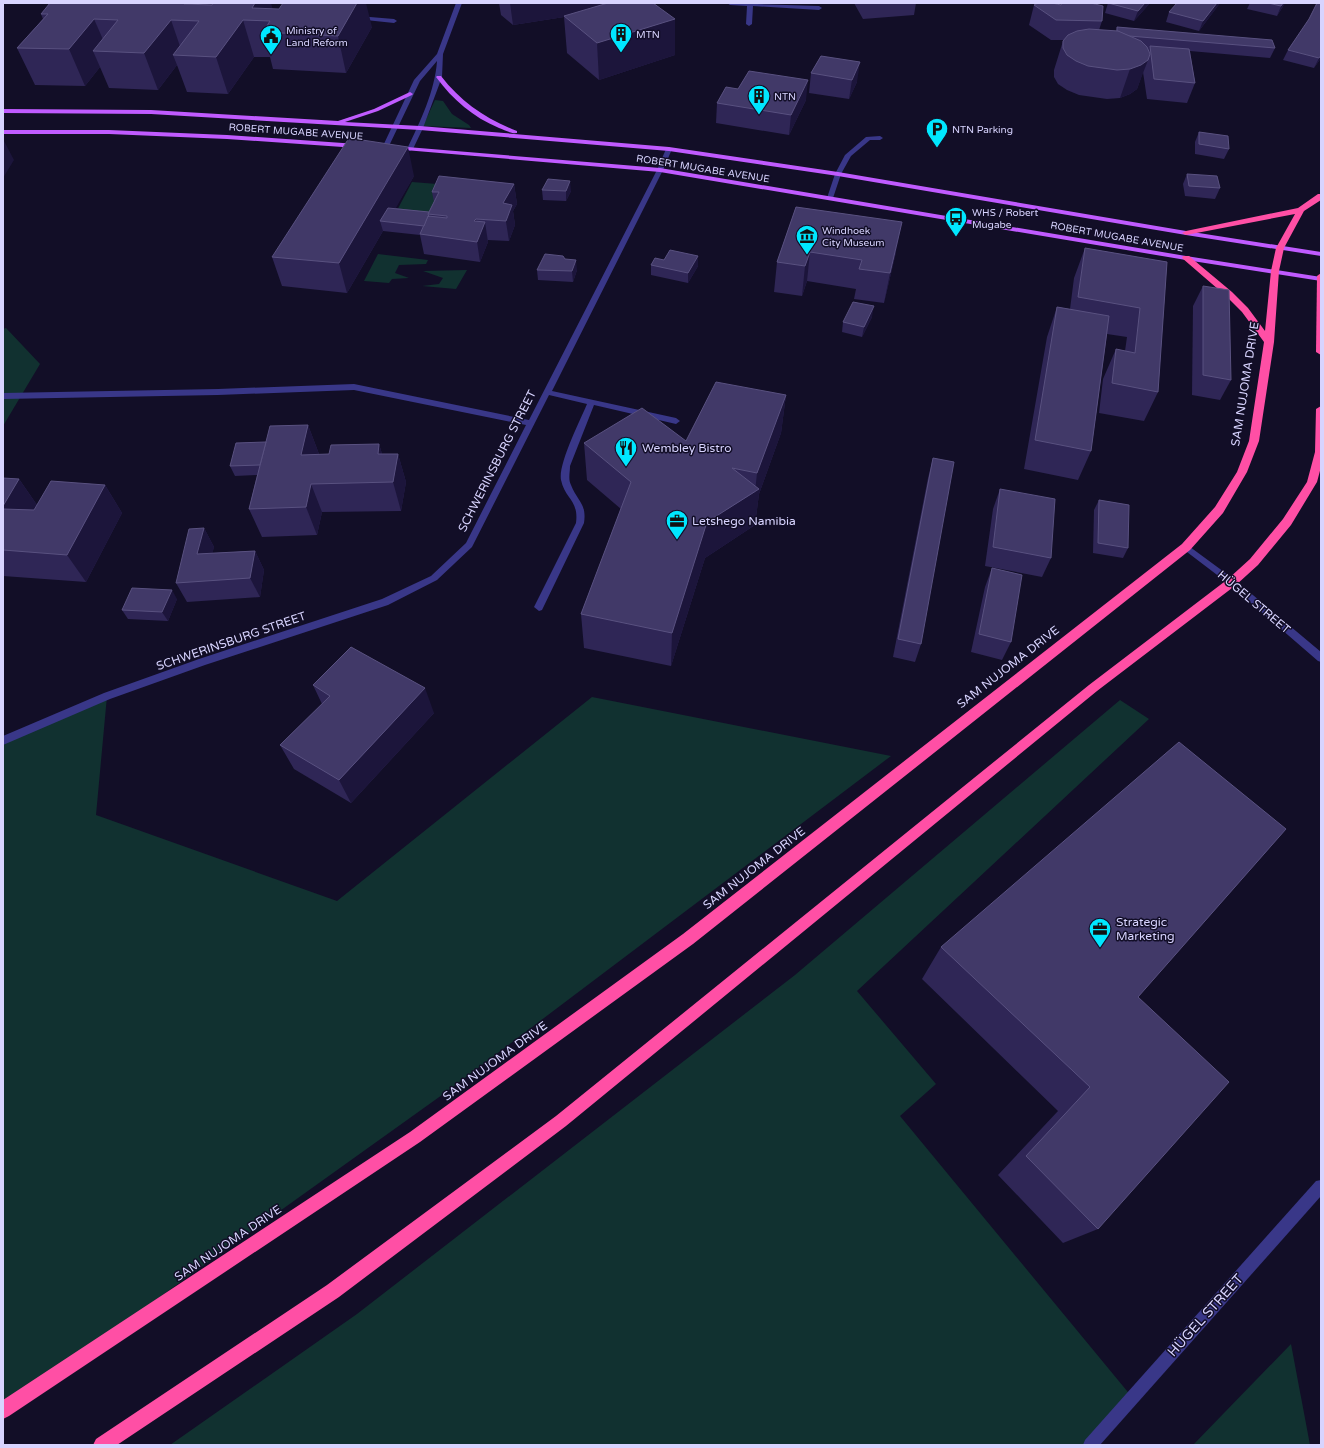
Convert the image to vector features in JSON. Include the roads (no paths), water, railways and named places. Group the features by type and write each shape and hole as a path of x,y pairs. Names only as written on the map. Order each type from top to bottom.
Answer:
{"highway":[{"name":"SAM NUJOMA DRIVE","path":"3,1410 415,1137 682,944 1186,547 1219,510 1242,472 1254,440 1269,342 1276,271 1280,248 1301,210 1321,196"},
{"path":"1186,233 1301,210"},
{"path":"1186,258 1229,294 1245,310 1269,342"},
{"path":"1321,278 1321,352"},
{"path":"102,1445 333,1291 561,1121 1093,688 1232,582 1254,562 1287,522 1312,482 1320,452 1321,409"}],"main road":[{"path":"439,77 459,101 479,115 499,127 531,137"},
{"path":"328,124 356,118 387,106 410,94"},
{"name":"ROBERT MUGABE AVENUE","path":"3,111 151,112 328,124 420,128 669,148 838,174 1186,233 1321,254"},
{"name":"ROBERT MUGABE AVENUE","path":"3,132 141,133 361,146"},
{"name":"ROBERT MUGABE AVENUE","path":"377,147 660,170 1186,258 1321,278"}],"street":[{"path":"410,149 420,128 439,77 440,54 459,3"},
{"path":"730,3 819,8"},
{"path":"750,4 750,24"},
{"path":"348,18 394,21"},
{"path":"385,148 417,80 440,54"},
{"path":"830,198 838,174 848,155 868,138 880,138"},
{"name":"SCHWERINSBURG STREET","path":"3,741 107,696 202,662 386,602 434,578 469,545 660,170 669,148"},
{"path":"3,396 218,392 354,387 530,423"},
{"path":"546,392 676,421"},
{"path":"539,607 581,517 580,505 565,480 565,473 566,466 591,403"},
{"name":"HÜGEL STREET","path":"1186,547 1232,582 1321,658"},
{"name":"HÜGEL STREET","path":"1090,1445 1321,1186"}],"place":[{"name":"MTN","path":"621,54"},
{"name":"Ministry of Land Reform","path":"271,56"},
{"name":"NTN","path":"759,116"},
{"name":"NTN Parking","path":"937,148"},
{"name":"WHS / Robert Mugabe","path":"956,238"},
{"name":"Windhoek City Museum","path":"807,256"},
{"name":"Wembley Bistro","path":"626,468"},
{"name":"Letshego Namibia","path":"677,540"},
{"name":"Strategic Marketing","path":"1100,948"}]}
